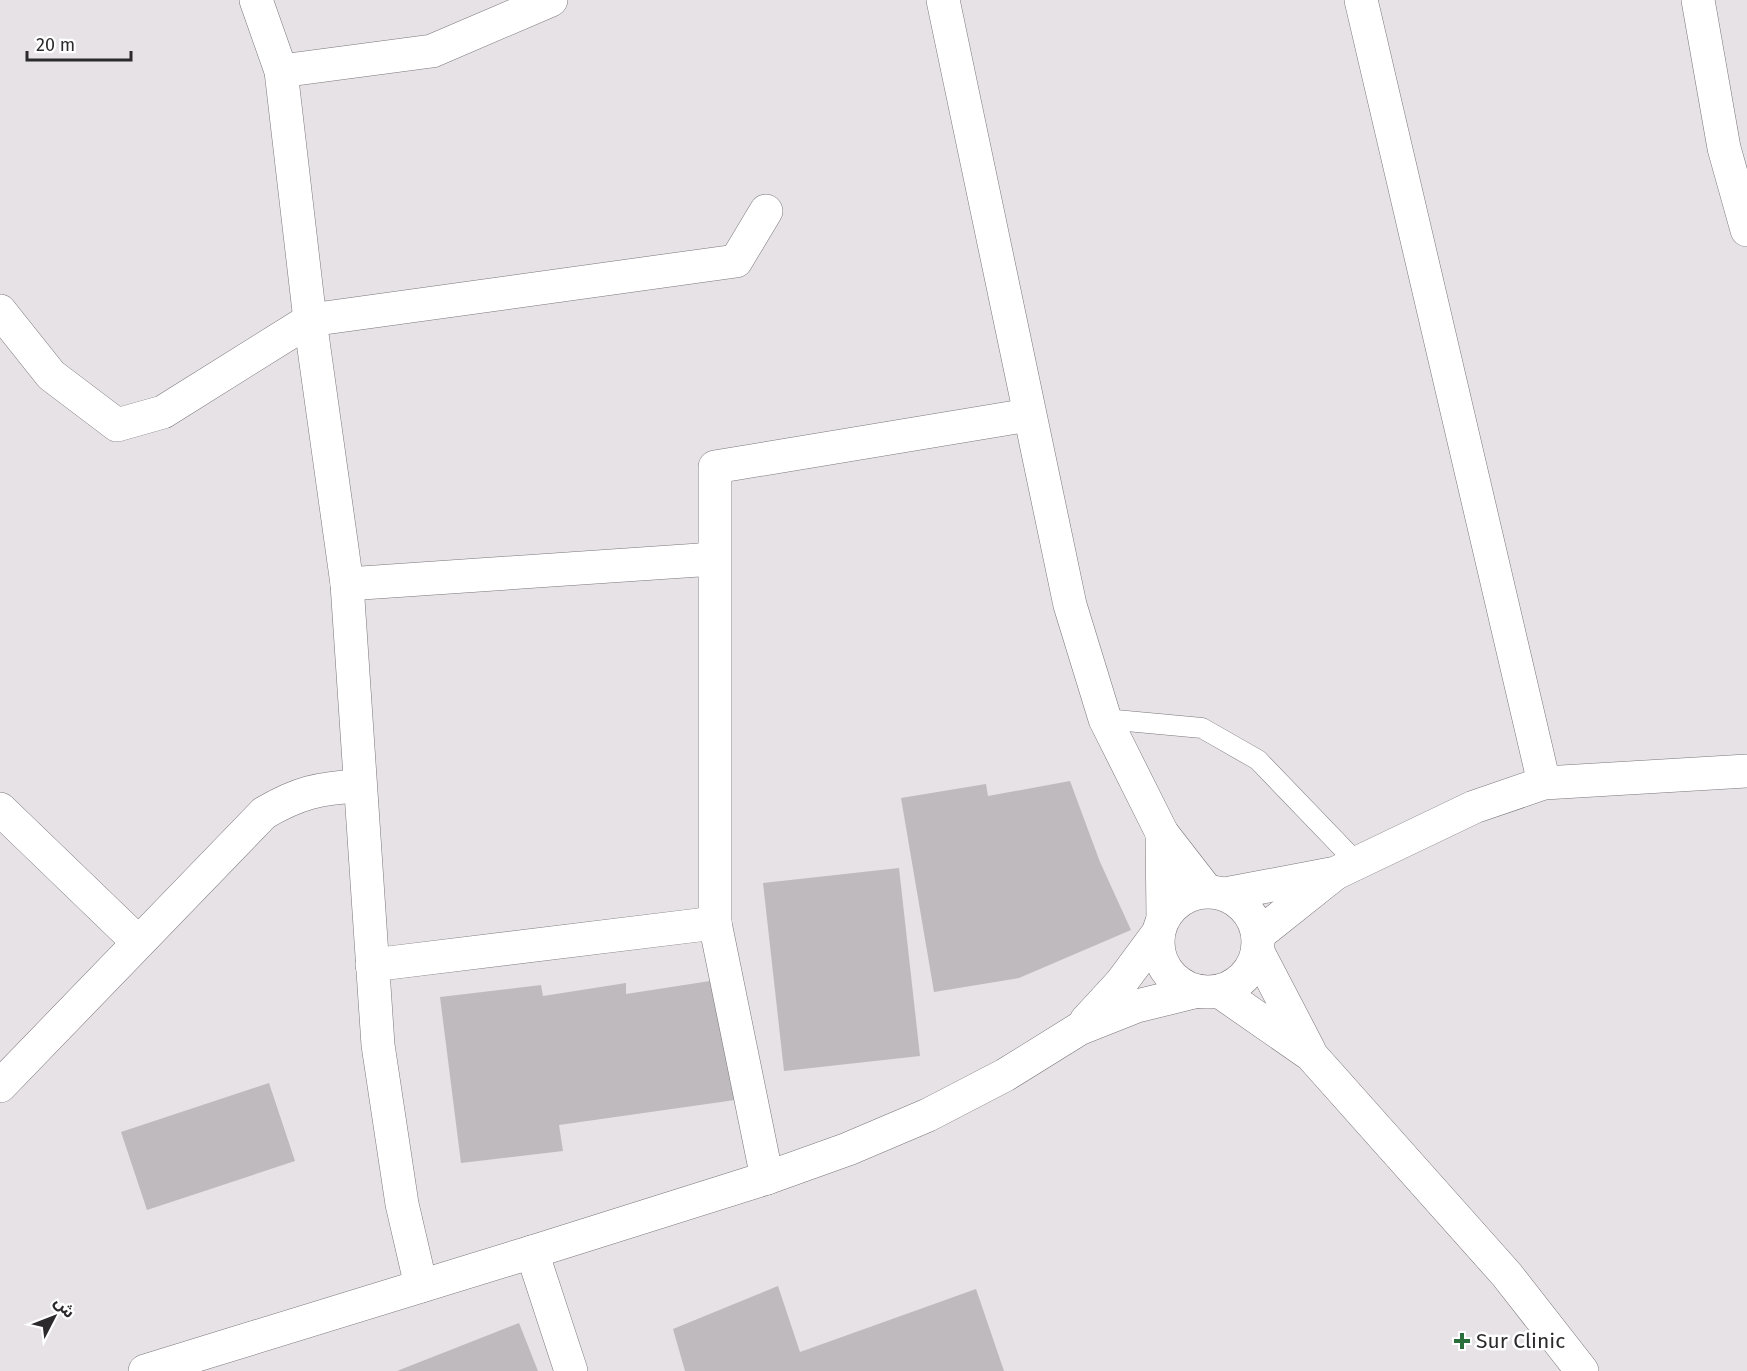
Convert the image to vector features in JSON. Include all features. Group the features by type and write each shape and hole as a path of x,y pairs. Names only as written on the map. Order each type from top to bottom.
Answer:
{"street":[{"path":"256,0 281,71 310,320 347,584 372,965 389,1125 402,1204 421,1286"},
{"path":"281,71 432,51 551,0"},
{"path":"943,0 1028,415 1070,605 1105,719 1162,833 1216,893 1241,903 1252,917 1258,943 1311,1055"},
{"path":"1361,0 1544,783"},
{"path":"1698,0 1724,148 1747,230"},
{"path":"0,311 51,375 117,425 163,412 310,320 736,261 766,211"},
{"path":"767,1178 715,923 715,467 1028,415"},
{"path":"347,584 714,559"},
{"path":"145,1371 767,1178 848,1149 928,1114 1005,1075 1079,1029 1137,1006 1230,988 1248,973 1258,943 1347,868 1474,807 1544,783 1747,771"},
{"path":"0,1086 264,813 293,796 325,787 359,786"},
{"path":"0,809 138,942"},
{"path":"1162,833 1158,948 1162,963 1171,976 1183,986 1209,991 1311,1055 1507,1275 1582,1371"},
{"path":"1079,1029 1121,983 1181,899 1347,868"},
{"path":"372,965 715,923"},
{"path":"532,1252 571,1371"}],"lane":[{"path":"1105,719 1202,728 1258,760 1347,868"}],"building":[{"path":"1070,781 1100,862 1131,930 1019,978 934,992 901,798 986,784 988,796"},
{"path":"899,868 920,1056 784,1071 763,883"},
{"path":"723,979 742,1099 559,1125 563,1151 461,1163 440,997 541,985 543,996 626,983 626,994"},
{"path":"269,1083 295,1161 147,1210 121,1132"},
{"path":"778,1286 800,1352 976,1289 1004,1371 685,1371 673,1329"},
{"path":"519,1323 538,1371 397,1371"}],"place":[{"name":"Sur Clinic","path":"1462,1341"}]}
